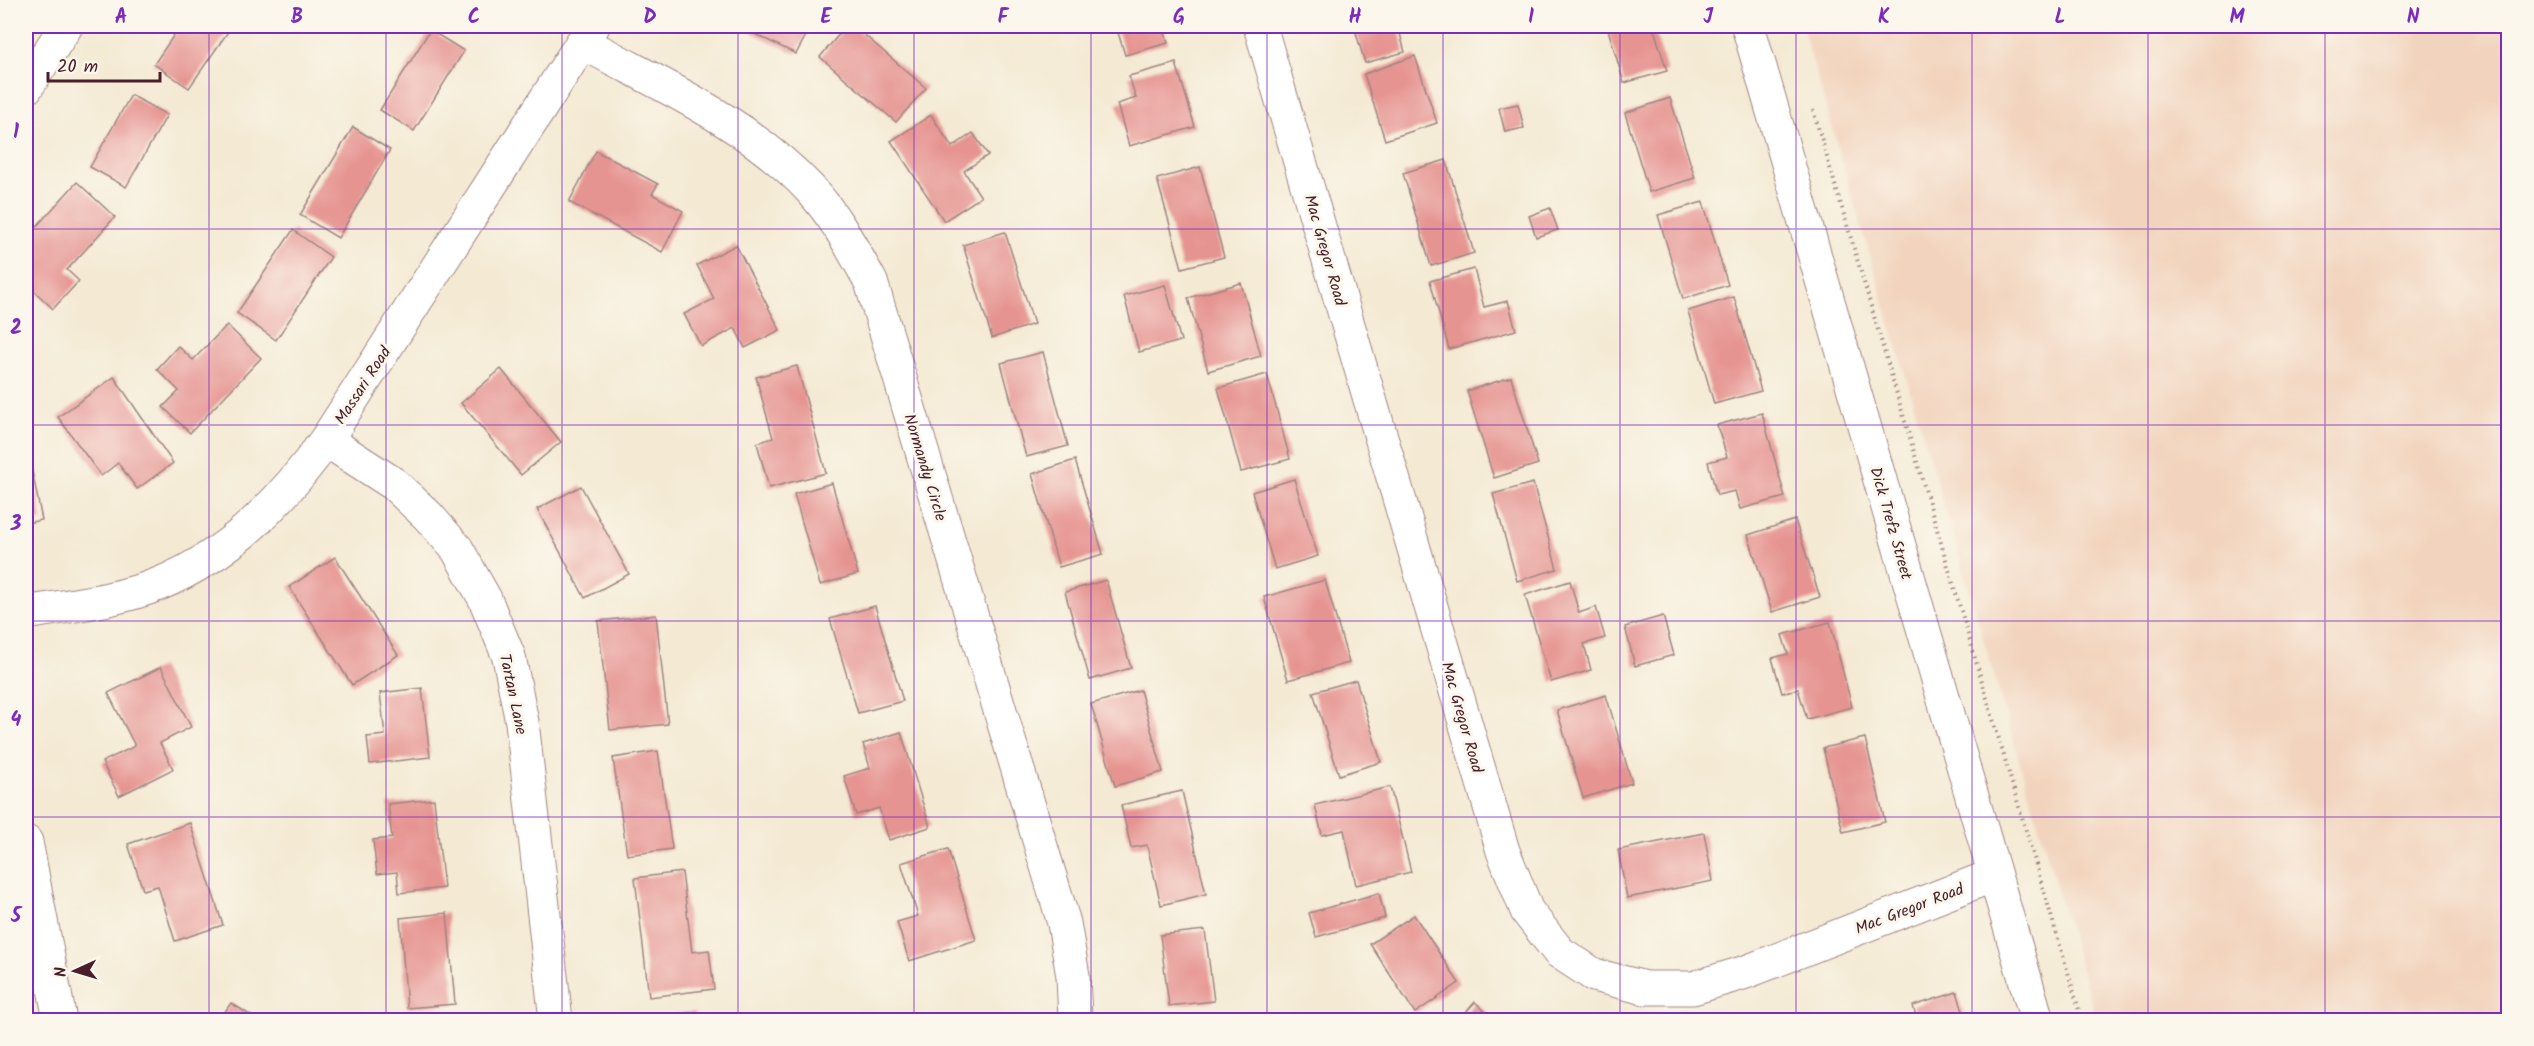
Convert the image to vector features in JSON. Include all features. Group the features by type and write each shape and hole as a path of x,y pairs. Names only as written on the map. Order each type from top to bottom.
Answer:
{"street":[{"path":"26,88 66,26"},
{"name":"Mac Gregor Road","path":"1260,26 1503,851 1527,911 1560,952 1594,975 1645,988 1693,988 1746,972 1994,875"},
{"name":"Dick Trefz Street","path":"1748,26 2037,1020"},
{"name":"Massari Road","path":"26,613 158,584 203,563 252,527 298,479 327,440 589,34"},
{"name":"Normandy Circle","path":"589,34 739,128 777,157 812,190 842,231 871,282 1064,923 1073,976 1075,1020"},
{"name":"Tartan Lane","path":"327,440 394,484 428,516 457,549 485,599 501,638 508,657 522,722 556,1020"},
{"path":"26,842 60,1020"}],"path":[{"path":"1811,104 2082,1020"}],"shaded area":[{"path":"1802,26 2508,26 2508,1020 2096,1020"}],"building":[{"path":"180,26 232,26 189,88 154,64"},
{"path":"738,26 811,26 796,54"},
{"path":"846,26 854,26 926,88 896,122 820,57"},
{"path":"1116,26 1163,26 1168,43 1125,55"},
{"path":"1354,26 1398,26 1405,52 1365,63"},
{"path":"1607,26 1653,26 1667,71 1624,83"},
{"path":"430,30 464,51 414,131 380,110"},
{"path":"1415,56 1437,123 1385,140 1364,74"},
{"path":"1176,63 1195,127 1129,146 1117,104 1136,98 1129,76"},
{"path":"131,95 167,115 126,187 90,167"},
{"path":"1670,98 1695,178 1649,192 1625,113"},
{"path":"1518,104 1524,128 1505,132 1499,108"},
{"path":"931,115 952,147 973,133 988,155 964,171 981,197 944,221 891,141"},
{"path":"353,127 390,150 338,238 300,215"},
{"path":"596,151 658,184 652,194 683,211 662,252 569,202"},
{"path":"1446,160 1474,253 1431,266 1403,173"},
{"path":"1200,167 1224,257 1182,268 1157,179"},
{"path":"77,182 115,217 67,270 79,281 53,309 26,283 26,238"},
{"path":"1703,202 1728,285 1683,299 1658,215"},
{"path":"1550,208 1558,230 1536,237 1529,216"},
{"path":"293,230 331,257 276,340 237,313"},
{"path":"1005,232 1034,324 992,338 963,245"},
{"path":"736,245 780,330 745,348 735,328 701,346 684,314 714,299 697,265"},
{"path":"1474,269 1484,307 1508,301 1516,330 1449,349 1430,281"},
{"path":"1241,283 1261,356 1208,371 1188,298"},
{"path":"1165,285 1181,341 1139,352 1124,296"},
{"path":"1734,297 1761,391 1714,404 1688,311"},
{"path":"227,325 261,358 190,433 163,407 179,391 157,369 178,346 193,360"},
{"path":"1043,352 1068,446 1026,457 1001,363"},
{"path":"797,366 826,473 769,488 757,443 773,438 756,377"},
{"path":"501,369 561,442 521,475 461,403"},
{"path":"1267,374 1290,459 1241,472 1218,388"},
{"path":"114,377 173,463 137,489 118,463 101,476 58,417"},
{"path":"1511,377 1538,464 1494,478 1467,391"},
{"path":"1762,413 1785,497 1740,509 1735,491 1717,495 1708,462 1727,457 1717,425"},
{"path":"26,441 42,520 26,523"},
{"path":"1075,460 1103,554 1059,567 1032,474"},
{"path":"1294,479 1318,556 1275,569 1252,492"},
{"path":"832,483 858,574 820,585 794,494"},
{"path":"1533,483 1557,569 1517,581 1493,494"},
{"path":"581,486 629,574 585,598 537,509"},
{"path":"1795,520 1820,597 1772,612 1748,535"},
{"path":"335,557 398,655 352,685 289,587"},
{"path":"1106,580 1131,668 1090,680 1065,592"},
{"path":"1325,580 1349,663 1288,680 1264,597"},
{"path":"1570,581 1579,613 1596,607 1605,638 1584,644 1591,670 1551,682 1525,595"},
{"path":"875,606 903,701 858,713 830,619"},
{"path":"656,615 668,724 610,730 598,621"},
{"path":"1663,616 1674,655 1635,666 1625,627"},
{"path":"1830,622 1852,707 1807,719 1798,689 1782,693 1772,658 1788,654 1782,635"},
{"path":"161,667 191,727 160,743 173,769 119,796 102,762 135,746 108,693"},
{"path":"1356,680 1381,762 1339,775 1313,692"},
{"path":"422,688 430,757 370,764 367,737 385,735 380,693"},
{"path":"1140,690 1163,772 1115,786 1091,704"},
{"path":"1606,695 1632,783 1583,798 1557,710"},
{"path":"901,732 930,827 889,840 879,808 856,815 844,776 870,768 863,744"},
{"path":"1865,738 1885,822 1843,832 1823,748"},
{"path":"658,751 672,849 627,855 613,758"},
{"path":"1390,787 1411,872 1356,885 1344,830 1322,835 1315,805"},
{"path":"1182,791 1206,894 1161,905 1147,845 1131,848 1121,805"},
{"path":"434,799 444,888 399,893 397,872 377,874 373,840 392,838 388,804"},
{"path":"190,823 223,925 175,941 158,886 143,890 128,844"},
{"path":"1704,833 1713,881 1627,898 1618,850"},
{"path":"948,849 976,940 909,961 897,922 918,916 901,863"},
{"path":"682,872 692,952 709,950 714,989 649,997 635,878"},
{"path":"1379,893 1385,918 1316,937 1309,913"},
{"path":"447,913 455,1004 407,1008 400,918"},
{"path":"1414,915 1459,983 1415,1013 1370,944"},
{"path":"1205,930 1214,1001 1169,1006 1160,935"},
{"path":"1957,992 1966,1020 1917,1020 1913,1006"},
{"path":"1475,1002 1495,1020 1459,1020"},
{"path":"231,1003 258,1020 219,1020"},
{"path":"695,1012 696,1020 647,1020 646,1018"}]}
